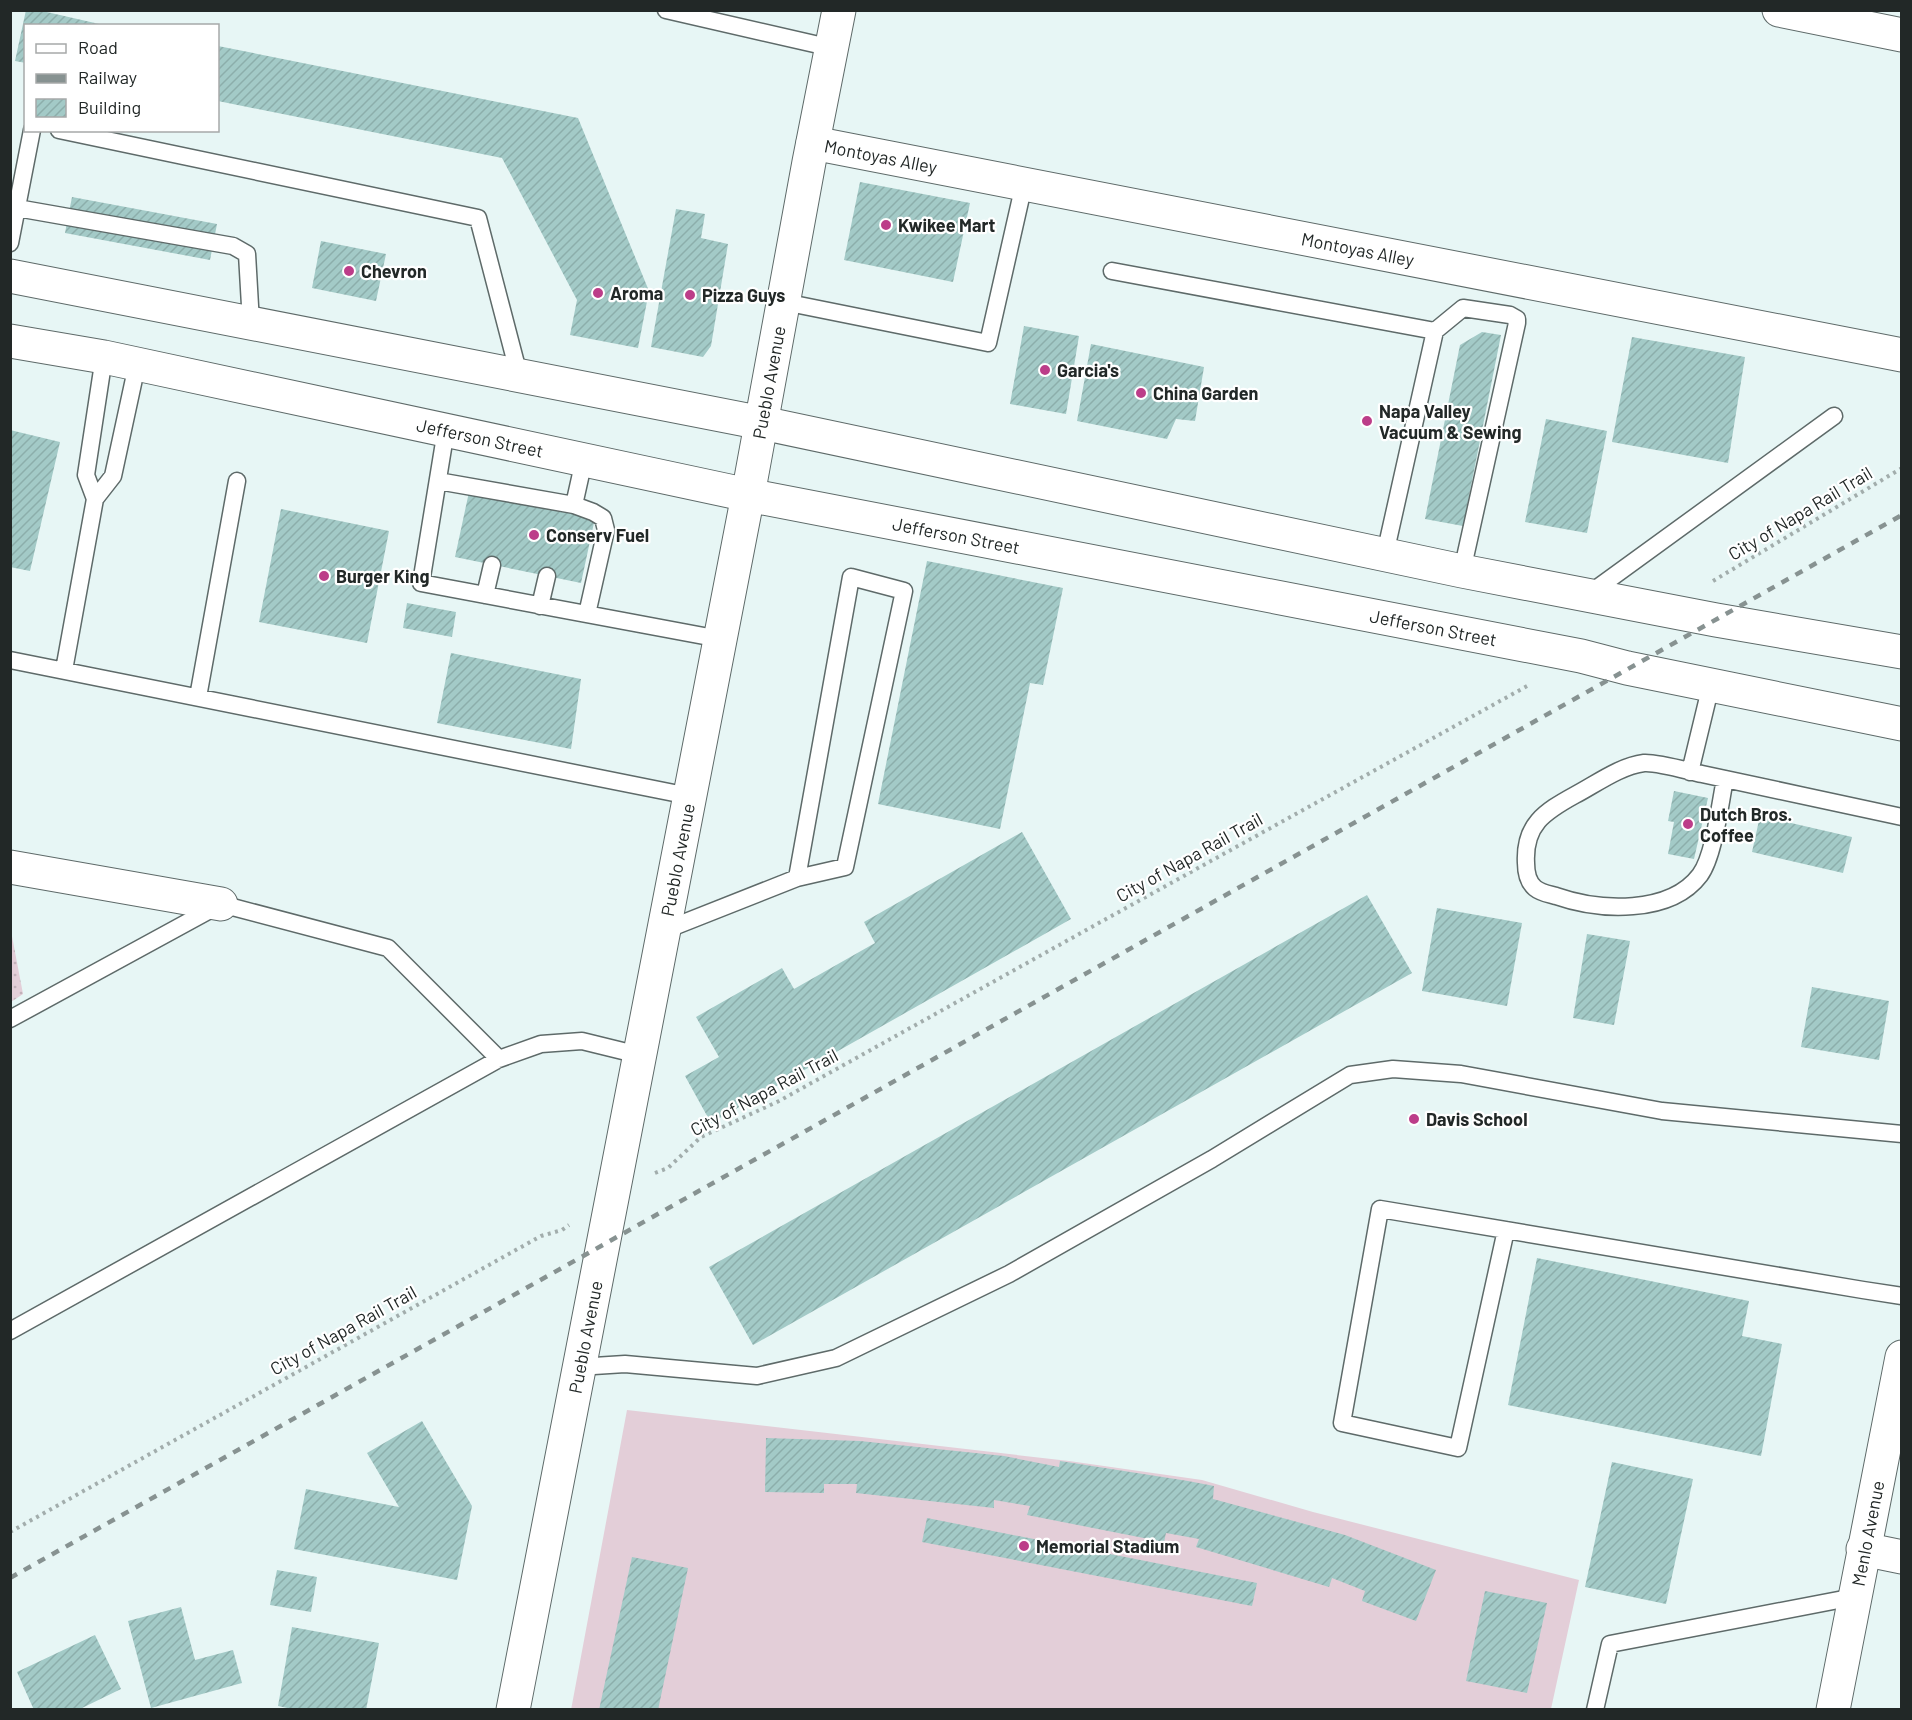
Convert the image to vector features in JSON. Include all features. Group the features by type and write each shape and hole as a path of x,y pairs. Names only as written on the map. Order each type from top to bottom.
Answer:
{"main road":[{"name":"Pueblo Avenue","path":"513,1710 762,423 839,10"},
{"path":"1779,10 1902,35"},
{"name":"Montoyas Alley","path":"813,143 1902,355"},
{"path":"10,276 762,423 1462,571 1706,618 1902,652"},
{"name":"Jefferson Street","path":"10,341 104,357 748,495 1581,656 1627,668 1902,724"},
{"path":"10,867 221,904"},
{"name":"Menlo Avenue","path":"1833,1710 1902,1357"},
{"path":"1863,1549 1902,1557"}],"lane":[{"path":"666,10 832,48"},
{"path":"10,243 32,132"},
{"path":"69,132 478,218 519,375"},
{"path":"784,302 988,343 1024,184"},
{"path":"17,208 233,246 247,254 251,323"},
{"path":"1112,271 1435,331"},
{"path":"1385,554 1435,331 1463,308 1510,315 1516,319 1517,323 1462,571"},
{"path":"95,499 86,474 104,357"},
{"path":"64,670 95,499 113,476 137,365"},
{"path":"1589,594 1834,416"},
{"path":"446,430 421,583 720,639"},
{"path":"566,506 584,460"},
{"path":"198,697 237,481"},
{"path":"438,481 507,497 593,512 603,518 606,530 587,614"},
{"path":"485,595 492,565"},
{"path":"540,606 547,576"},
{"path":"663,931 797,878 845,867 904,591 851,577 797,878"},
{"path":"10,660 689,796"},
{"path":"1690,772 1711,685"},
{"path":"1725,779 1704,868 1690,886 1676,896 1642,905 1596,904 1578,902 1542,892 1530,881 1526,861 1528,837 1539,818 1627,767 1646,763 1725,779 1902,817"},
{"path":"10,1019 221,904 388,948 498,1059"},
{"path":"10,1331 498,1059 541,1044 582,1041 639,1054"},
{"path":"578,1367 625,1364 758,1376 836,1358 1020,1268 1193,1170 1350,1075 1393,1069 1461,1074 1662,1110 1902,1134"},
{"path":"1506,1230 1458,1448 1342,1423 1380,1209 1506,1230 1902,1296"},
{"path":"1595,1710 1610,1644 1854,1597"}],"path":[{"name":"City of Napa Rail Trail","path":"1713,581 1902,468"},
{"name":"City of Napa Rail Trail","path":"10,1532 541,1236 562,1230 648,1174 668,1168 701,1137 779,1101 1536,681"}],"shaded area":[{"path":"11,931 23,994 10,1002"},
{"name":"Memorial Stadium","path":"627,1410 1069,1461 1202,1480 1313,1512 1579,1580 1551,1709 571,1710"}],"building":[{"path":"26,10 38,10 99,24 24,24 24,63 15,61"},
{"path":"219,46 578,118 649,291 638,348 570,335 577,300 502,158 219,101"},
{"path":"860,182 970,203 953,282 844,260"},
{"path":"72,197 217,224 210,260 65,233"},
{"name":"Pizza Guys","path":"676,209 705,214 701,238 728,244 711,346 703,357 651,347"},
{"name":"Chevron","path":"321,241 386,254 376,301 312,288"},
{"name":"Garcia's","path":"1024,326 1079,336 1066,414 1010,404"},
{"path":"1482,332 1501,335 1463,526 1425,519 1460,345"},
{"path":"1632,337 1745,357 1728,463 1612,442"},
{"name":"China Garden","path":"1091,344 1204,367 1195,421 1176,419 1167,439 1077,421"},
{"path":"1546,419 1607,431 1587,533 1525,522"},
{"path":"10,430 60,442 30,571 10,567"},
{"path":"469,492 595,518 581,583 455,557"},
{"name":"Burger King","path":"281,509 389,531 367,643 259,622"},
{"path":"927,561 1063,588 1043,685 1030,683 1000,829 878,804"},
{"path":"407,603 456,612 452,637 403,628"},
{"path":"451,653 581,679 571,749 437,723"},
{"name":"Dutch Bros. Coffee","path":"1674,791 1708,798 1694,859 1668,854 1674,822 1668,821"},
{"path":"1760,816 1852,837 1843,873 1752,852"},
{"path":"1022,832 1071,919 711,1123 685,1076 719,1057 696,1017 782,968 794,989 875,943 864,922"},
{"path":"1367,895 1412,973 753,1345 709,1267"},
{"path":"1437,908 1522,923 1507,1006 1422,991"},
{"path":"1587,934 1630,941 1614,1025 1573,1018"},
{"path":"1812,987 1889,1001 1879,1060 1801,1047"},
{"path":"1537,1258 1749,1301 1742,1336 1782,1344 1761,1456 1508,1405"},
{"path":"422,1421 472,1506 457,1580 294,1549 306,1489 399,1507 367,1453"},
{"path":"766,1438 860,1441 1004,1456 1059,1467 1060,1461 1214,1486 1213,1499 1345,1535 1436,1570 1416,1621 1362,1601 1365,1591 1332,1578 1329,1587 1196,1547 1199,1539 1166,1533 1164,1542 1027,1515 1030,1506 994,1500 994,1508 856,1493 857,1484 824,1484 824,1493 765,1492"},
{"path":"1612,1462 1693,1479 1666,1604 1585,1587"},
{"path":"927,1518 1257,1583 1252,1606 922,1542"},
{"path":"632,1557 688,1568 658,1710 599,1710"},
{"path":"277,1570 317,1577 311,1612 270,1605"},
{"path":"1485,1591 1547,1603 1527,1693 1466,1681"},
{"path":"181,1607 195,1660 233,1650 242,1683 151,1708 128,1621"},
{"path":"292,1627 379,1643 366,1710 297,1710 278,1706"},
{"path":"95,1635 121,1689 82,1708 83,1710 34,1710 17,1672"}],"railway":[{"path":"10,1578 1902,515"}],"place":[{"name":"Kwikee Mart","path":"886,225"},
{"name":"Chevron","path":"349,271"},
{"name":"Aroma","path":"598,293"},
{"name":"Pizza Guys","path":"690,295"},
{"name":"Garcia's","path":"1045,370"},
{"name":"China Garden","path":"1141,393"},
{"name":"Napa Valley Vacuum & Sewing","path":"1367,421"},
{"name":"Conserv Fuel","path":"534,535"},
{"name":"Burger King","path":"324,576"},
{"name":"Dutch Bros. Coffee","path":"1688,824"},
{"name":"Davis School","path":"1414,1119"},
{"name":"Memorial Stadium","path":"1024,1546"}]}
